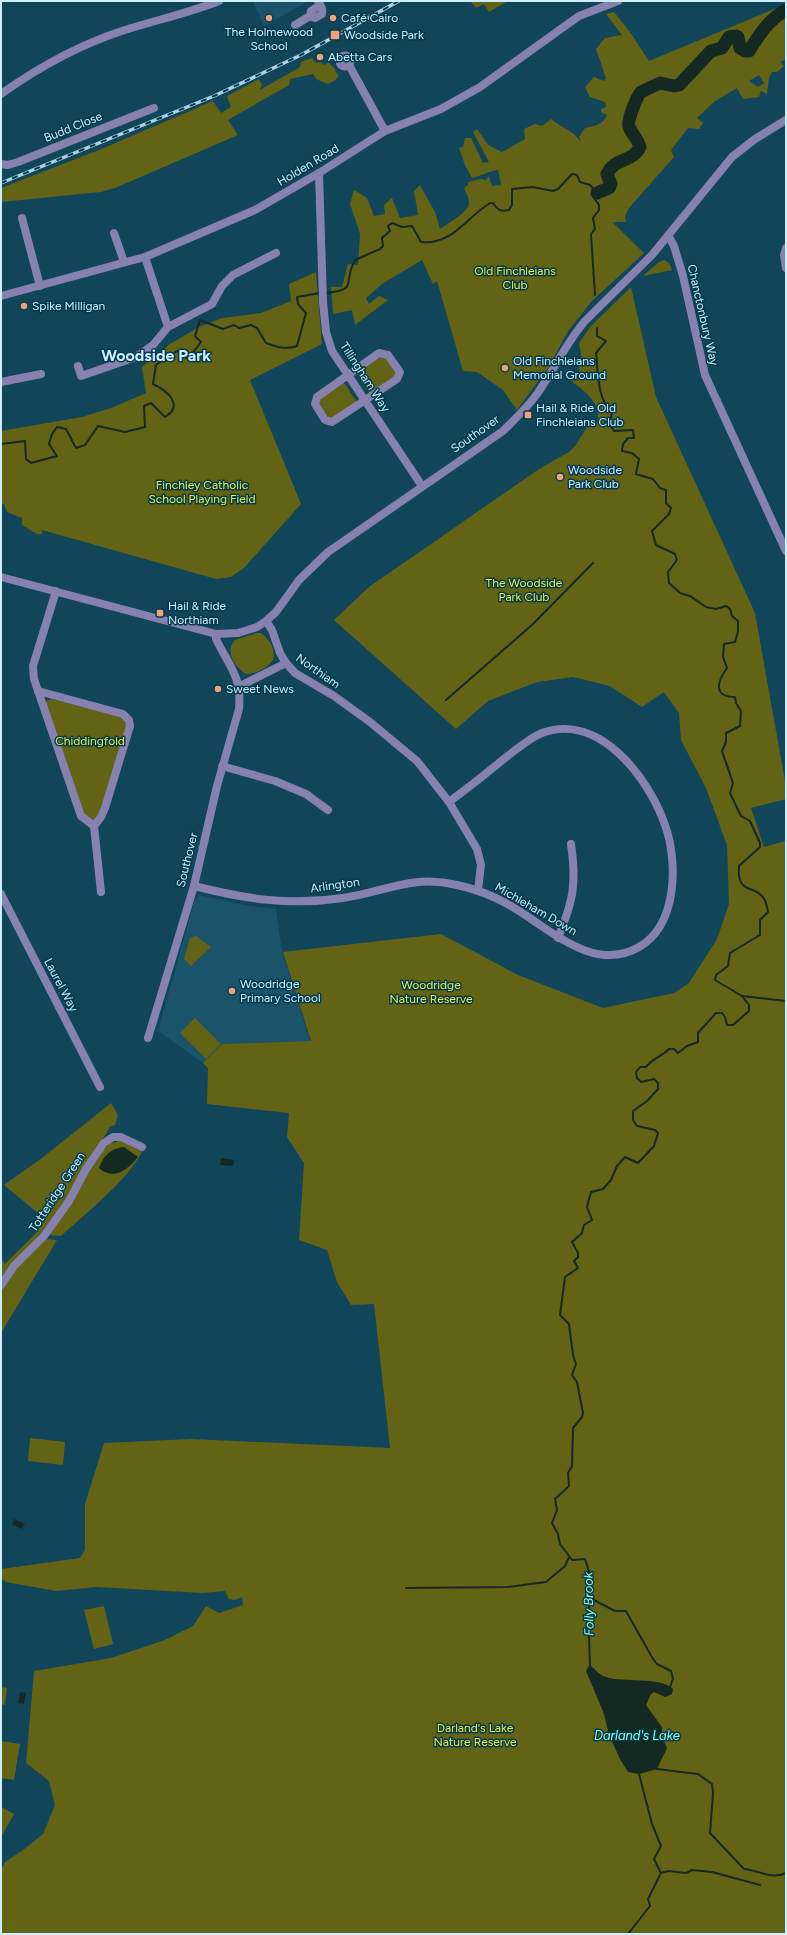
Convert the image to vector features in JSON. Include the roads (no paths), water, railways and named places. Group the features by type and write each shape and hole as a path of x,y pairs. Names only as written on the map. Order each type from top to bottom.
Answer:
{"street":[{"path":"1,94 39,69 91,43 124,30 219,1"},
{"name":"Holden Road","path":"1,296 145,257 255,210 319,173 385,131 441,109 480,87 594,5 618,1"},
{"path":"295,25 310,16 311,11 319,3"},
{"path":"349,65 385,131"},
{"name":"Budd Close","path":"1,164 8,165 18,162 154,108"},
{"path":"668,235 732,158 755,139 786,120"},
{"name":"Tillingham Way","path":"319,173 322,285 327,339 332,351 422,486"},
{"path":"22,218 40,286"},
{"path":"114,233 124,262"},
{"name":"Southover","path":"266,621 276,612 299,580 328,552 503,431 522,413 552,372 575,332 602,303 652,255 668,235"},
{"name":"Chanctonbury Way","path":"668,235 674,246 683,276 705,375 786,551"},
{"path":"786,248 784,255 786,268"},
{"path":"78,366 82,376 136,358 153,345 168,327 212,304 222,286 233,275 276,253"},
{"path":"145,257 168,327"},
{"path":"379,353 388,355 400,372 399,376 366,401 332,422 325,420 315,404 315,400 317,397 349,376 379,353"},
{"path":"1,382 41,374"},
{"path":"1,577 216,634 243,632 266,621"},
{"path":"56,591 34,666 34,679 81,816 94,826"},
{"name":"Northiam","path":"266,621 272,630 280,653 286,663 295,672 334,696 370,722 417,761 449,802 477,849 481,865 478,890"},
{"path":"216,634 216,639 240,686 286,663"},
{"name":"Southover","path":"148,1038 194,886 222,766 238,708 240,686"},
{"path":"38,691 123,714 129,720 130,726 105,808 101,817 94,826 101,892"},
{"name":"Michleham Down","path":"449,802 519,748 542,733 568,729 584,732 617,752 635,769 658,807 666,827 672,869 672,892 669,909 661,924 648,940 639,947 626,952 609,954 588,951 558,938 512,906 478,890"},
{"path":"222,766 276,781 306,794 328,810"},
{"path":"558,938 572,899 574,861 571,844"},
{"name":"Arlington","path":"194,886 250,899 296,902 345,898 420,881 451,883 478,890"},
{"name":"Laurel Way","path":"1,894 100,1087"},
{"name":"Totteridge Green","path":"1,1285 14,1266 44,1236 69,1201 86,1169 104,1143 113,1137 121,1137 142,1147"}],"water":[{"path":"124,1147 138,1157 125,1170 115,1174 110,1174 99,1168 108,1153 115,1149"},
{"path":"221,1158 234,1160 233,1166 220,1165"},
{"path":"14,1519 25,1524 22,1529 12,1524"},
{"name":"Darland's Lake","path":"589,1665 600,1674 613,1679 659,1682 673,1689 672,1694 665,1697 654,1692 651,1694 646,1705 662,1727 662,1737 667,1748 657,1769 639,1774 628,1772 609,1735 604,1714 586,1671"},
{"path":"20,1692 26,1693 24,1704 18,1703"}],"waterway":[{"path":"597,193 609,188 611,184 607,174 610,169 619,162 633,156 640,147 628,125 632,110 641,92 660,83 674,86 679,85 711,51 722,48 729,37 738,37 740,48 745,51 749,51 769,23 786,10"},
{"path":"325,293 336,292 343,290 346,287 351,268 355,260 380,249 383,246 382,238 390,231 388,226 392,223 402,227 412,226 421,242 441,240 458,229 490,203 493,203 500,210 509,210 512,205 512,189 533,187 553,191 558,189 572,174 577,175 580,182 590,185 597,193 592,195 599,205 599,210 593,218 595,229 591,234 595,295"},
{"path":"1,444 25,441 26,459 31,463 57,456 49,444 52,434 57,427 66,429 76,448 85,445 98,426 125,432 145,427 144,406 151,403 165,417 173,408 173,403 168,394 153,384 156,365 177,351 188,359 201,342 195,336 200,320 223,329 234,325 239,328 251,325 257,328 266,343 282,348 289,348 297,346 306,313 298,304 297,297 320,293"},
{"name":"Folly Brook","path":"590,1666 589,1636 586,1632 590,1598 587,1582 589,1571 585,1559 572,1560 560,1544 558,1534 552,1523 557,1510 555,1499 569,1486 568,1473 572,1466 573,1428 582,1417 583,1413 577,1382 572,1375 576,1364 573,1355 569,1324 560,1315 565,1277 578,1268 574,1261 578,1257 578,1253 572,1242 582,1233 584,1225 592,1220 587,1207 591,1192 603,1189 611,1180 617,1166 625,1157 638,1163 654,1146 658,1133 655,1130 637,1126 633,1120 633,1111 647,1101 658,1089 658,1083 654,1079 641,1082 637,1078 636,1072 640,1067 646,1067 669,1049 674,1049 678,1053 687,1046 698,1042 698,1033 716,1013 722,1013 725,1017 727,1025 733,1025 749,1011 749,1005 742,996 715,980 716,975 728,966 730,953 760,935 760,920 768,912 763,897 759,893 742,884 739,878 739,866 760,847 760,843 750,821 741,816 730,793 733,783 722,751 726,742 726,733 740,726 741,711 736,703 735,697 723,694 720,692 719,688 719,683 727,668 723,657 724,644 735,642 738,631 738,621 732,616 730,609 726,606 716,609 706,607 690,596 680,593 669,583 668,572 677,560 675,554 656,545 652,531 669,514 671,508 666,503 666,490 660,488 653,479 636,474 639,459 632,453 622,451 623,444 628,438 634,438 633,430 614,431 610,424 612,412 607,407 601,393 596,353 606,341 597,336 597,328"},
{"path":"446,700 533,624 593,563"},
{"path":"742,996 786,1001"},
{"path":"406,1588 508,1587 546,1582 565,1566 569,1557"},
{"path":"590,1598 615,1611 626,1611 653,1659 657,1664 671,1671 673,1679 670,1687"},
{"name":"Folly Brook","path":"656,1767 657,1769 698,1774 712,1784 713,1794 710,1833 744,1869 770,1875 781,1875 786,1873"},
{"path":"628,1934 650,1906 648,1899 661,1873 654,1859 661,1846 652,1824 639,1774"},
{"path":"661,1873 668,1871 686,1873 692,1870 712,1872 760,1885"}],"railway":[{"path":"1,183 214,96 301,55 399,1"}],"place":[{"name":"The Holmewood School","path":"269,18"},
{"name":"Café Cairo","path":"333,18"},
{"name":"Woodside Park","path":"335,35"},
{"name":"Abetta Cars","path":"320,57"},
{"name":"Spike Milligan","path":"24,306"},
{"name":"Old Finchleians Memorial Ground","path":"505,368"},
{"name":"Hail & Ride Old Finchleians Club","path":"528,415"},
{"name":"Woodside Park Club","path":"560,477"},
{"name":"Hail & Ride Northiam","path":"160,613"},
{"name":"Sweet News","path":"218,689"},
{"name":"Woodridge Primary School","path":"232,991"}],"district":[{"name":"Woodside Park","path":"156,355"}],"park label":[{"name":"Old Finchleians Club","path":"515,278"},
{"name":"Finchley Catholic School Playing Field","path":"202,492"},
{"name":"The Woodside Park Club","path":"524,590"},
{"name":"Chiddingfold","path":"90,741"},
{"name":"Woodridge Nature Reserve","path":"431,992"},
{"name":"Darland's Lake Nature Reserve","path":"475,1735"}]}
